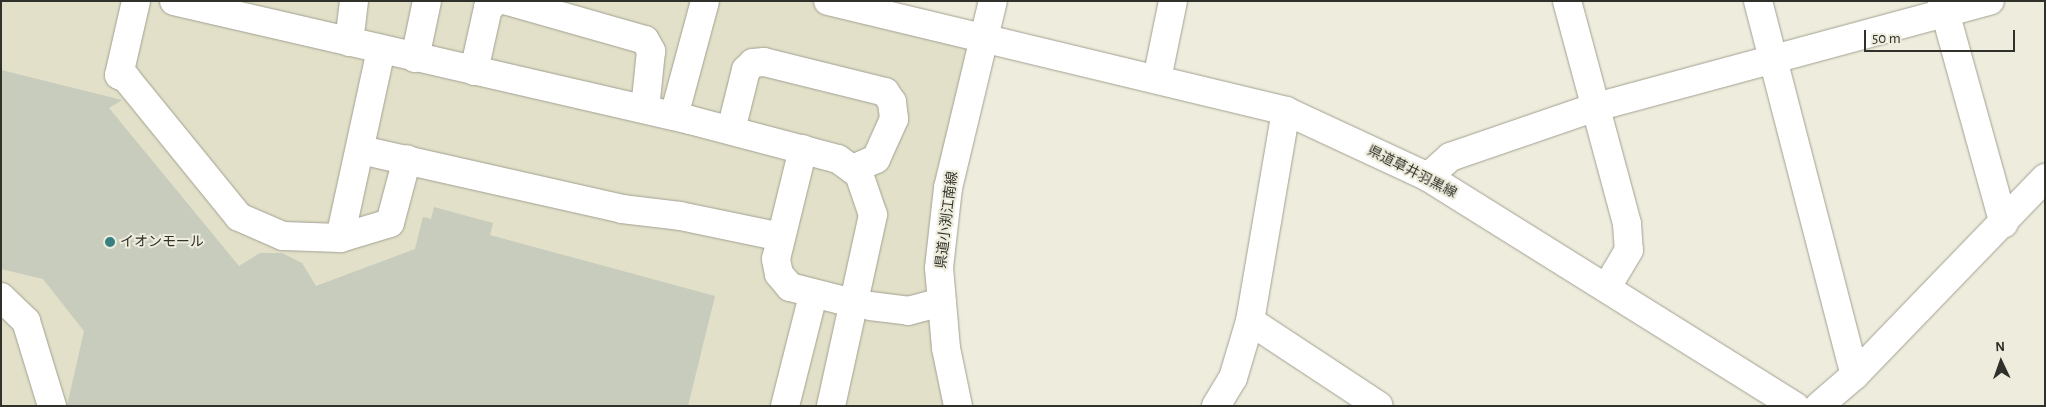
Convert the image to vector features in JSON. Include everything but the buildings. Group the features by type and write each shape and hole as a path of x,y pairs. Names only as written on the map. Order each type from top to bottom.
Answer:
{"street":[{"path":"136,1 119,75 126,78 239,216 283,236 340,238 390,223 406,159"},
{"path":"174,1 415,58 674,116 838,158 859,174 873,215 831,406"},
{"path":"349,42 354,1"},
{"path":"415,58 427,1"},
{"path":"474,71 488,8 497,1"},
{"path":"508,1 645,40 651,51 644,109"},
{"path":"674,116 704,1"},
{"path":"828,1 986,37"},
{"name":"県道小渕江南線","path":"958,406 946,348 939,268 948,188 986,37 993,1"},
{"path":"1158,79 1173,1"},
{"path":"1567,1 1628,224 1629,250 1606,287"},
{"path":"1758,1 1855,375"},
{"path":"1428,177 1450,157 1596,107 1774,59 1944,7 1990,1"},
{"path":"1944,7 2004,224"},
{"name":"県道草井羽黒線","path":"986,37 1286,110 1428,177 1795,406"},
{"path":"340,238 361,150 381,50"},
{"path":"731,130 746,70 753,63 764,62 885,92 892,102 894,119 876,159 853,169"},
{"path":"1216,406 1233,378 1250,321 1286,110"},
{"path":"803,149 776,259 779,274 790,287 813,295 841,300"},
{"path":"361,150 622,209 680,216 781,237"},
{"path":"1819,406 1855,375 2004,224 2045,178"},
{"path":"785,406 813,295"},
{"path":"1,297 26,321 52,406"},
{"path":"870,306 908,311 942,302"},
{"path":"1250,321 1379,406"}],"shaded area":[{"path":"1,1 837,1 986,37 948,188 958,406 1,406"}],"place":[{"name":"イオンモール","path":"110,242"}]}
